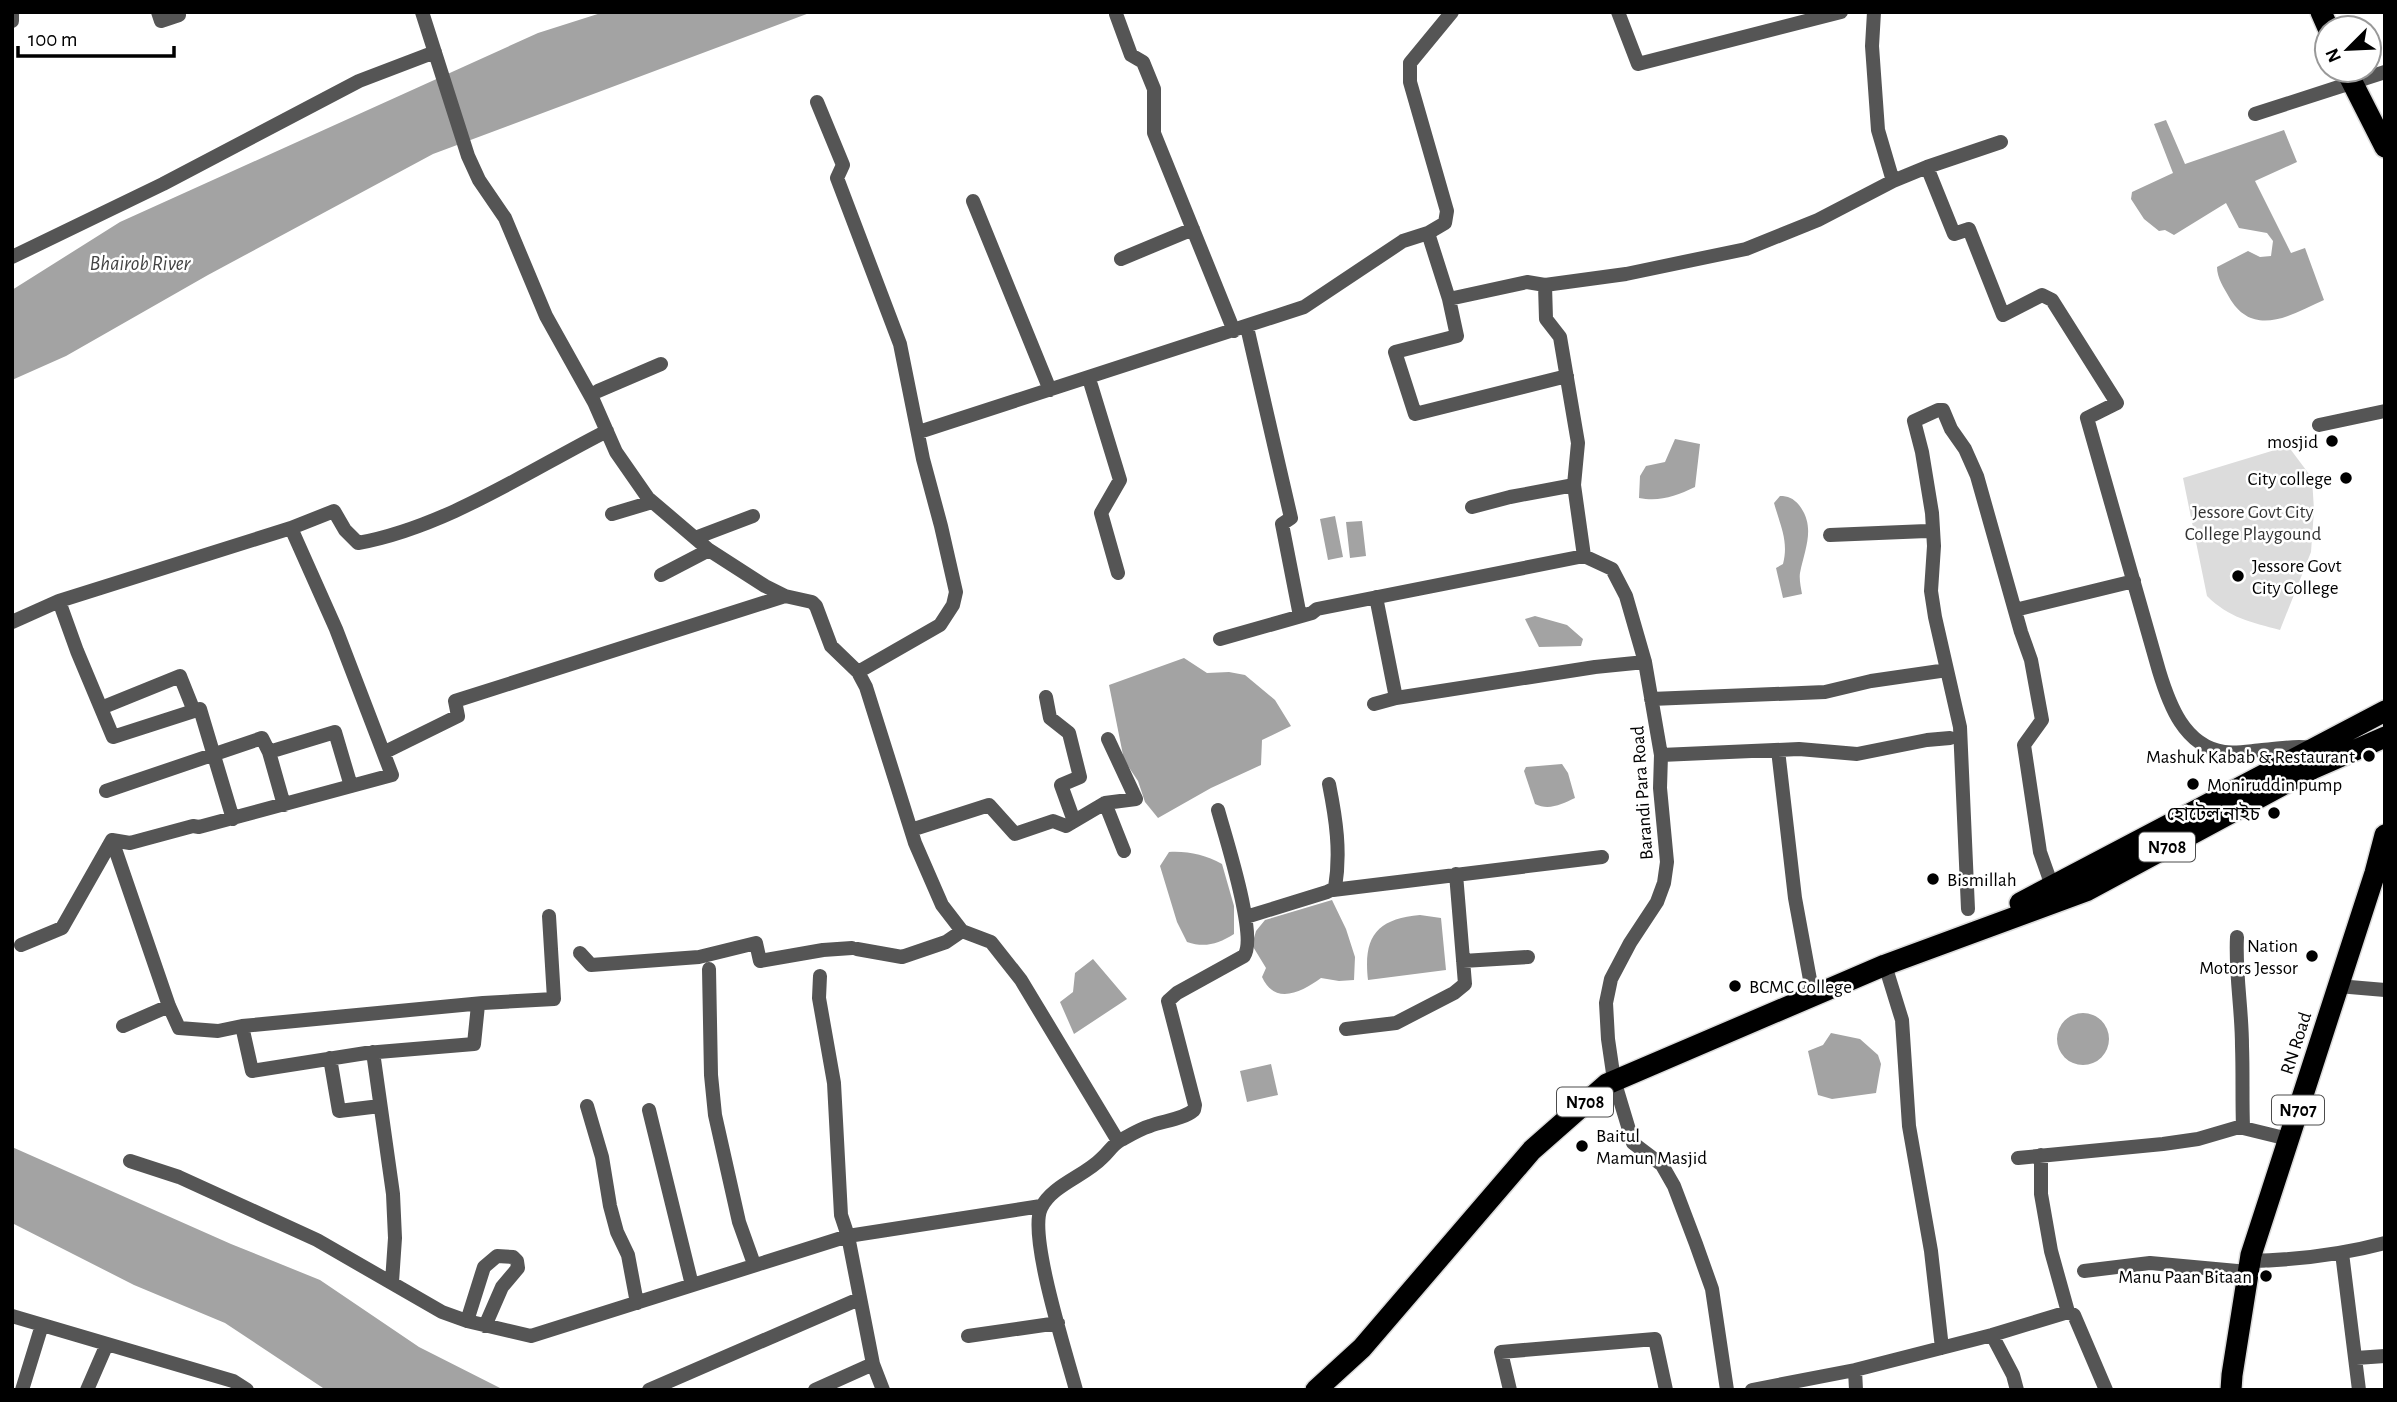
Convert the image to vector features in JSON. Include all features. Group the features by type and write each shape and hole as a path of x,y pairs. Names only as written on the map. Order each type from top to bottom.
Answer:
{"highway":[{"path":"2353,84 2385,147"},
{"name":"N708","path":"1944,943 2385,711"},
{"name":"N708","path":"1316,1390 1362,1348 1532,1150 1568,1116 1614,1080 1885,965 2086,891 2312,769 2385,737"},
{"name":"RN Road","path":"2231,1390 2249,1266 2385,835"}],"street":[{"path":"12,12 12,21"},
{"path":"158,12 161,21 179,15"},
{"path":"422,12 468,156 479,180 505,218 546,316 594,402 616,452 652,502 709,550 765,586 785,596 814,603 831,646 858,671 877,719 911,830 942,905 962,931 992,942 1021,980 1118,1142"},
{"path":"919,432 1304,307 1403,241 1428,233 1445,223 1447,211 1410,82 1410,63 1452,12"},
{"path":"1618,12 1638,64 1812,16 1841,12"},
{"path":"1874,12 1872,46 1878,130 1893,181"},
{"path":"1115,14 1132,55 1143,62 1150,76 1155,98 1154,132 1193,229 1240,329 1291,518 1282,523 1300,616"},
{"path":"12,257 163,184 359,81 435,51"},
{"path":"2255,114 2331,84"},
{"path":"817,102 843,165 836,178 900,344 923,459 956,598 936,629 858,671"},
{"path":"1449,299 1527,282 1545,285 1626,274 1746,249 1818,220 1893,181 2001,142"},
{"path":"1927,167 1954,234 1969,229 2003,315 2042,295 2052,300 2117,403 2087,418 2169,702 2178,720 2206,746 2225,752 2298,745 2311,748"},
{"path":"973,201 1050,390"},
{"path":"1121,259 1193,229"},
{"path":"1428,233 1449,299 1457,336 1395,352 1415,414 1567,376"},
{"path":"1220,639 1318,609 1584,556 1574,485 1578,443 1560,337 1546,319 1545,285"},
{"path":"598,391 661,364"},
{"path":"1091,385 1121,480 1101,513 1118,573"},
{"path":"1968,909 1960,727 1934,617 1931,592 1934,546 1932,513 1915,420 1938,410 1943,410 1977,476 2031,660 2042,720 2024,745 2040,852 2052,886"},
{"path":"2319,425 2385,411"},
{"path":"12,622 59,601 291,528 334,511 345,530 358,543 389,538 457,511 607,431"},
{"path":"1472,507 1574,485"},
{"path":"612,514 652,502"},
{"path":"695,538 753,516"},
{"path":"112,840 130,843 193,826 199,827 392,775 336,629 291,528"},
{"path":"1830,535 1927,531"},
{"path":"661,575 709,550"},
{"name":"Barandi Para Road","path":"1584,556 1612,569 1626,596 1645,662 1661,755 1660,788 1667,862 1664,883 1657,902 1630,943 1611,979 1606,1003 1614,1080 1633,1143 1662,1165 1674,1186 1696,1244 1712,1289 1727,1390"},
{"path":"2015,610 2134,581"},
{"path":"385,751 458,716 455,701 785,596"},
{"path":"1376,597 1396,698"},
{"path":"59,601 113,737 200,709 233,819"},
{"path":"1374,704 1396,698 1568,671 1645,662"},
{"path":"1651,699 1825,692 1871,681 1947,670"},
{"path":"101,708 180,676 194,711"},
{"path":"1046,697 1050,718 1069,733 1080,777 1061,785 1074,821"},
{"path":"269,752 335,732 351,786"},
{"path":"106,791 262,738 269,752 284,805"},
{"path":"1661,755 1798,749 1857,754 1950,738"},
{"path":"911,830 989,805 1014,834 1053,821 1066,826 1105,803 1136,799 1108,739"},
{"path":"1777,750 1796,898 1813,996"},
{"path":"1329,784 1339,851 1336,886 1333,890"},
{"path":"1105,803 1124,851"},
{"path":"1076,1390 1044,1271 1037,1225 1041,1206 1051,1195 1102,1159 1118,1142 1146,1127 1188,1115 1194,1110 1195,1105 1168,1001 1246,953 1246,917 1218,810"},
{"path":"21,945 62,928 112,840"},
{"path":"112,840 169,1006 179,1027 218,1031 242,1026 483,1003 554,999 549,916"},
{"path":"1246,917 1333,890 1602,857"},
{"path":"1346,1029 1396,1023 1454,993 1465,984 1456,874"},
{"path":"580,953 592,965 699,957 756,943 760,961 823,950 855,948 902,957 946,942 962,931"},
{"path":"2238,937 2236,961 2242,1046 2243,1127"},
{"path":"1463,961 1528,957"},
{"path":"1885,965 1902,1020 1909,1126 1931,1251 1942,1348"},
{"path":"709,968 711,1075 715,1115 739,1222 754,1264"},
{"path":"820,976 819,998 834,1083 841,1215 848,1236 873,1364 883,1390"},
{"path":"2338,986 2385,990"},
{"path":"242,1026 252,1071 373,1052 474,1044 477,1008 483,1003"},
{"path":"123,1026 169,1006"},
{"path":"373,1052 393,1194 396,1238 392,1282"},
{"path":"330,1058 339,1111 380,1106"},
{"path":"587,1106 602,1157 617,1232 628,1255 637,1303"},
{"path":"649,1110 692,1285"},
{"path":"2018,1158 2163,1144 2198,1139 2243,1127 2288,1139"},
{"path":"2040,1155 2041,1194 2051,1251 2068,1312"},
{"path":"130,1161 179,1177 317,1240 442,1312 467,1321 531,1336 848,1236 1041,1206"},
{"path":"2084,1271 2150,1263 2249,1266 2342,1253 2385,1242"},
{"path":"2342,1253 2359,1390"},
{"path":"467,1321 484,1267 497,1256 513,1257 518,1268 502,1287 485,1325"},
{"path":"649,1390 859,1299"},
{"path":"1752,1390 1855,1370 1992,1335 2068,1312 2074,1315 2106,1390"},
{"path":"12,1316 233,1381 247,1390"},
{"path":"968,1336 1058,1323"},
{"path":"22,1390 42,1325"},
{"path":"1992,1335 2013,1375 2017,1390"},
{"path":"1510,1390 1501,1352 1655,1339 1667,1390"},
{"path":"87,1390 107,1344"},
{"path":"2356,1358 2385,1356"},
{"path":"815,1390 873,1364"},
{"path":"1855,1370 1856,1390"}],"green space":[{"name":"Jessore Govt City College Playgound","path":"2288,446 2312,478 2314,510 2311,552 2280,630 2232,614 2207,596 2183,478"}],"water":[{"name":"Bhairob River","path":"604,12 812,12 433,154 208,275 66,356 12,380 12,290 120,222 538,33"},
{"path":"2166,120 2185,164 2284,130 2297,162 2255,181 2291,253 2305,248 2324,300 2273,320 2249,317 2239,310 2221,283 2217,267 2248,251 2260,257 2271,256 2273,241 2267,233 2239,228 2226,203 2174,235 2165,230 2159,231 2144,219 2131,199 2132,192 2173,173 2154,124"},
{"path":"1675,439 1700,444 1695,487 1668,497 1639,498 1640,476 1646,466 1665,462"},
{"path":"1780,496 1786,496 1799,505 1807,521 1808,530 1800,575 1802,594 1783,598 1776,568 1783,564 1784,540 1774,503"},
{"path":"1335,516 1343,557 1328,560 1320,519"},
{"path":"1362,521 1366,556 1350,558 1346,522"},
{"path":"1535,616 1567,625 1583,639 1581,646 1539,647 1525,619"},
{"path":"1184,658 1207,673 1229,672 1245,675 1275,700 1291,726 1262,740 1261,765 1211,788 1158,818 1145,802 1138,781 1124,760 1109,685"},
{"path":"1562,764 1568,773 1575,798 1550,807 1535,804 1524,771 1526,767"},
{"path":"1169,852 1197,854 1222,864 1234,906 1234,934 1211,944 1187,942 1177,922 1160,866"},
{"path":"1332,900 1346,929 1355,957 1354,980 1321,978 1306,988 1289,994 1274,991 1262,977 1266,968 1252,945 1256,931 1265,920"},
{"path":"1420,915 1441,918 1446,970 1368,980 1368,952 1376,932 1393,921"},
{"path":"1093,959 1127,999 1074,1034 1060,1002 1073,992 1075,973"},
{"path":"2083,1013 2093,1015 2101,1021 2107,1029 2107,1049 2101,1057 2093,1063 2083,1065 2073,1063 2065,1057 2059,1049 2057,1039 2059,1029 2065,1021 2073,1015"},
{"path":"1831,1033 1860,1039 1878,1055 1881,1064 1876,1093 1832,1099 1818,1095 1808,1051 1823,1045"},
{"path":"1271,1064 1278,1095 1247,1102 1240,1071"},
{"path":"12,1147 231,1244 320,1280 419,1347 504,1390 326,1390 225,1323 134,1285 12,1223"}],"place":[{"name":"mosjid","path":"2332,441"},
{"name":"City college","path":"2346,478"},
{"name":"Jessore Govt City College","path":"2238,576"},
{"name":"Mashuk Kabab & Restaurant","path":"2369,756"},
{"name":"Moniruddin pump","path":"2193,784"},
{"name":"হোটেল নাইচ","path":"2274,813"},
{"name":"Bismillah","path":"1933,879"},
{"name":"Nation Motors Jessor","path":"2312,956"},
{"name":"BCMC College","path":"1735,986"},
{"name":"Baitul Mamun Masjid","path":"1582,1146"},
{"name":"Manu Paan Bitaan","path":"2266,1276"}]}
